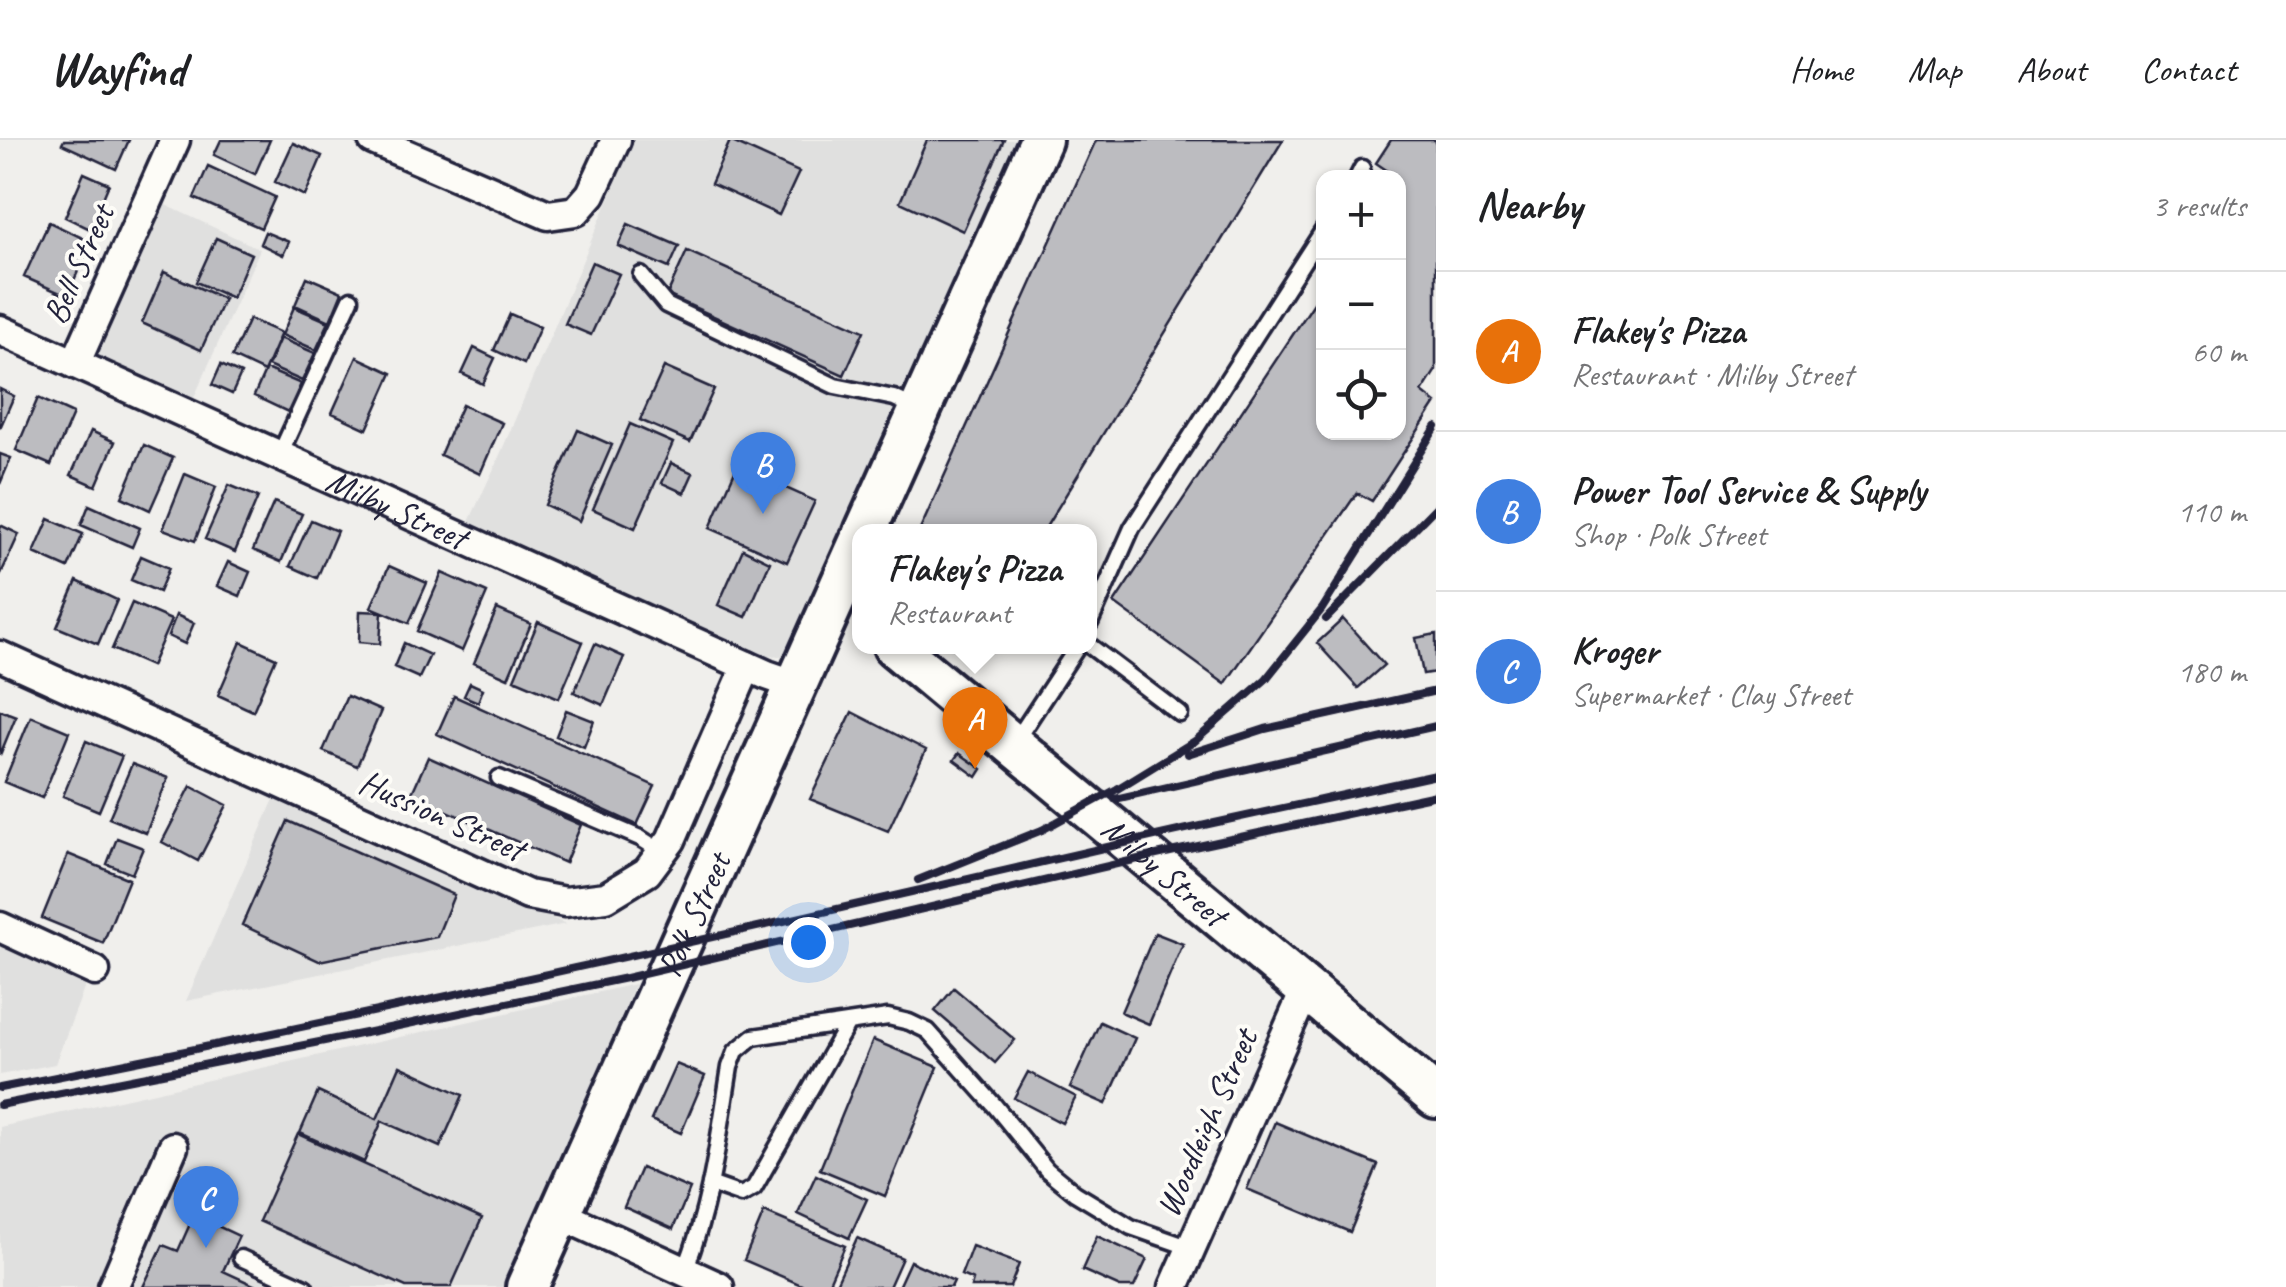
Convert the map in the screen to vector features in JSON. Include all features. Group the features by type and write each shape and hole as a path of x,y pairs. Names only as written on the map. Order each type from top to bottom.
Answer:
{"main road":[{"path":"868,524 1041,140"},
{"name":"Polk Street","path":"527,1287 796,686 847,608 852,583"},
{"name":"Milby Street","path":"904,654 1436,1097"}],"street":[{"name":"Bell Street","path":"75,364 175,140"},
{"path":"373,140 548,215 576,211 591,194 616,140"},
{"name":"Milby Street","path":"0,330 796,686"},
{"name":"Hussion Street","path":"0,656 528,895 564,902 606,897 647,872 671,840 747,666"},
{"path":"0,927 95,970"},
{"name":"Woodleigh Street","path":"1174,1287 1306,990"},
{"path":"113,1287 173,1147"},
{"path":"559,1214 719,1287"}],"lane":[{"path":"1097,607 1132,528 1316,241"},
{"path":"641,274 666,305 836,386 894,398 919,409"},
{"path":"279,456 351,299"},
{"path":"1097,651 1180,714"},
{"path":"1013,745 1073,654"},
{"path":"499,778 640,838 662,852"},
{"path":"685,1270 698,1239 730,1066 736,1052 754,1037 888,1017 928,1031 1047,1170 1074,1193 1131,1227 1191,1248"},
{"path":"710,1184 741,1195 754,1188 848,1023"},
{"path":"241,1258 305,1287"}],"shaded area":[{"path":"634,140 1021,140 793,652 780,657 758,655 467,526"},
{"path":"155,200 260,249 192,402 109,362 99,355 96,344"},
{"path":"274,799 566,924 186,1001"},
{"path":"0,937 89,976 55,1064 0,1075"},
{"path":"635,984 505,1287 0,1287 0,1127"}],"building":[{"path":"64,140 129,140 116,169 62,144"},
{"path":"221,140 270,140 255,174 214,155"},
{"path":"927,140 1004,140 963,231 900,202"},
{"path":"1096,140 1283,140 1048,524 923,524"},
{"path":"1391,140 1436,140 1436,370 1422,392 1436,403 1372,501 1357,493 1225,684 1114,603 1316,300 1316,440 1406,440 1406,170 1386,170 1376,163"},
{"path":"730,141 799,172 779,215 711,184"},
{"path":"293,143 322,156 305,196 275,182"},
{"path":"208,166 275,197 261,228 194,198"},
{"path":"84,173 109,184 90,229 65,217"},
{"path":"49,222 91,242 67,296 24,277"},
{"path":"628,224 679,246 669,268 618,246"},
{"path":"265,232 289,242 283,255 260,244"},
{"path":"216,238 251,254 232,298 196,282"},
{"path":"687,251 864,331 844,375 667,295"},
{"path":"592,262 619,274 591,335 565,324"},
{"path":"164,272 224,299 201,350 142,323"},
{"path":"307,277 342,292 330,321 295,305"},
{"path":"294,307 329,322 316,350 282,335"},
{"path":"510,314 540,327 524,364 494,350"},
{"path":"249,319 281,333 264,372 232,357"},
{"path":"280,338 315,353 302,381 268,366"},
{"path":"474,348 495,358 483,384 462,374"},
{"path":"357,357 392,373 367,429 332,413"},
{"path":"221,365 241,374 232,394 212,385"},
{"path":"664,367 714,389 690,442 640,420"},
{"path":"266,369 301,384 288,412 254,396"},
{"path":"0,389 14,396 0,428"},
{"path":"38,398 73,414 51,465 16,450"},
{"path":"462,405 502,423 480,474 440,455"},
{"path":"630,424 673,443 635,528 593,509"},
{"path":"578,430 612,445 579,521 545,505"},
{"path":"91,431 115,442 96,486 71,475"},
{"path":"144,445 173,458 150,510 122,497"},
{"path":"0,454 11,458 0,484"},
{"path":"671,463 693,473 684,493 662,483"},
{"path":"737,466 815,501 787,562 710,528"},
{"path":"185,474 216,487 195,541 163,529"},
{"path":"229,485 258,497 235,552 205,539"},
{"path":"274,502 302,514 281,562 253,550"},
{"path":"89,505 140,528 132,547 81,525"},
{"path":"49,519 83,534 68,568 34,553"},
{"path":"311,520 337,531 317,578 290,566"},
{"path":"0,525 19,534 0,576"},
{"path":"743,549 770,562 746,617 718,605"},
{"path":"141,556 169,568 159,592 131,580"},
{"path":"228,562 250,572 240,596 217,586"},
{"path":"389,566 427,583 409,623 371,607"},
{"path":"442,573 487,593 462,651 417,631"},
{"path":"77,581 117,600 98,644 57,627"},
{"path":"132,603 171,620 151,666 112,649"},
{"path":"497,609 531,624 508,678 474,663"},
{"path":"360,611 382,612 380,644 359,642"},
{"path":"176,615 194,623 185,644 168,636"},
{"path":"1343,619 1384,665 1358,688 1317,643"},
{"path":"538,622 583,642 559,698 514,679"},
{"path":"1436,634 1436,672 1423,674 1416,638"},
{"path":"241,642 276,658 253,711 218,695"},
{"path":"404,643 430,655 419,678 394,667"},
{"path":"595,644 624,657 603,705 574,692"},
{"path":"470,683 483,689 478,702 464,696"},
{"path":"347,696 381,711 357,766 323,751"},
{"path":"454,696 655,786 637,825 437,734"},
{"path":"0,710 16,716 0,755"},
{"path":"566,710 594,721 584,747 556,736"},
{"path":"852,712 926,750 888,831 810,799"},
{"path":"31,716 69,732 42,798 4,782"},
{"path":"86,741 122,756 99,811 63,796"},
{"path":"959,753 982,769 977,777 954,760"},
{"path":"428,757 581,825 565,863 411,795"},
{"path":"132,764 168,778 146,833 109,818"},
{"path":"191,786 227,805 198,861 162,842"},
{"path":"288,821 454,895 437,937 319,961 242,925"},
{"path":"117,838 143,848 132,874 107,864"},
{"path":"68,854 129,879 103,943 42,918"},
{"path":"1155,933 1183,944 1149,1024 1121,1012"},
{"path":"954,988 1015,1040 995,1063 935,1011"},
{"path":"1100,1022 1135,1038 1106,1104 1070,1088"},
{"path":"873,1040 938,1067 885,1196 820,1169"},
{"path":"676,1064 705,1076 681,1133 651,1120"},
{"path":"400,1066 463,1095 440,1147 382,1121 364,1162 300,1133 318,1092 377,1119"},
{"path":"1028,1072 1076,1097 1062,1123 1014,1098"},
{"path":"1275,1122 1378,1165 1350,1232 1247,1189"},
{"path":"298,1134 482,1218 451,1287 406,1287 259,1221"},
{"path":"641,1168 690,1189 673,1229 624,1207"},
{"path":"816,1175 867,1199 849,1238 798,1214"},
{"path":"764,1212 845,1246 827,1287 806,1287 744,1260"},
{"path":"194,1215 239,1236 223,1271 258,1287 143,1287 163,1245 178,1251"},
{"path":"1097,1236 1147,1259 1134,1287 1120,1287 1082,1270"},
{"path":"857,1238 902,1258 889,1287 836,1284"},
{"path":"972,1246 1019,1264 1010,1287 971,1287 973,1280 961,1275"},
{"path":"910,1261 954,1281 951,1287 898,1287"}],"railway":[{"path":"918,880 1042,830 1117,789 1195,741 1266,679 1322,609 1436,427"},
{"path":"1326,619 1436,507"},
{"path":"1188,754 1265,729 1436,691"},
{"path":"1115,799 1436,726"},
{"path":"0,1088 423,1001 1436,775"},
{"path":"0,1105 626,978 1147,857 1436,795"}],"place":[{"name":"Power Tool Service & Supply","path":"763,514"},
{"name":"Flakey's Pizza","path":"975,769"},
{"name":"Kroger","path":"206,1248"}]}
